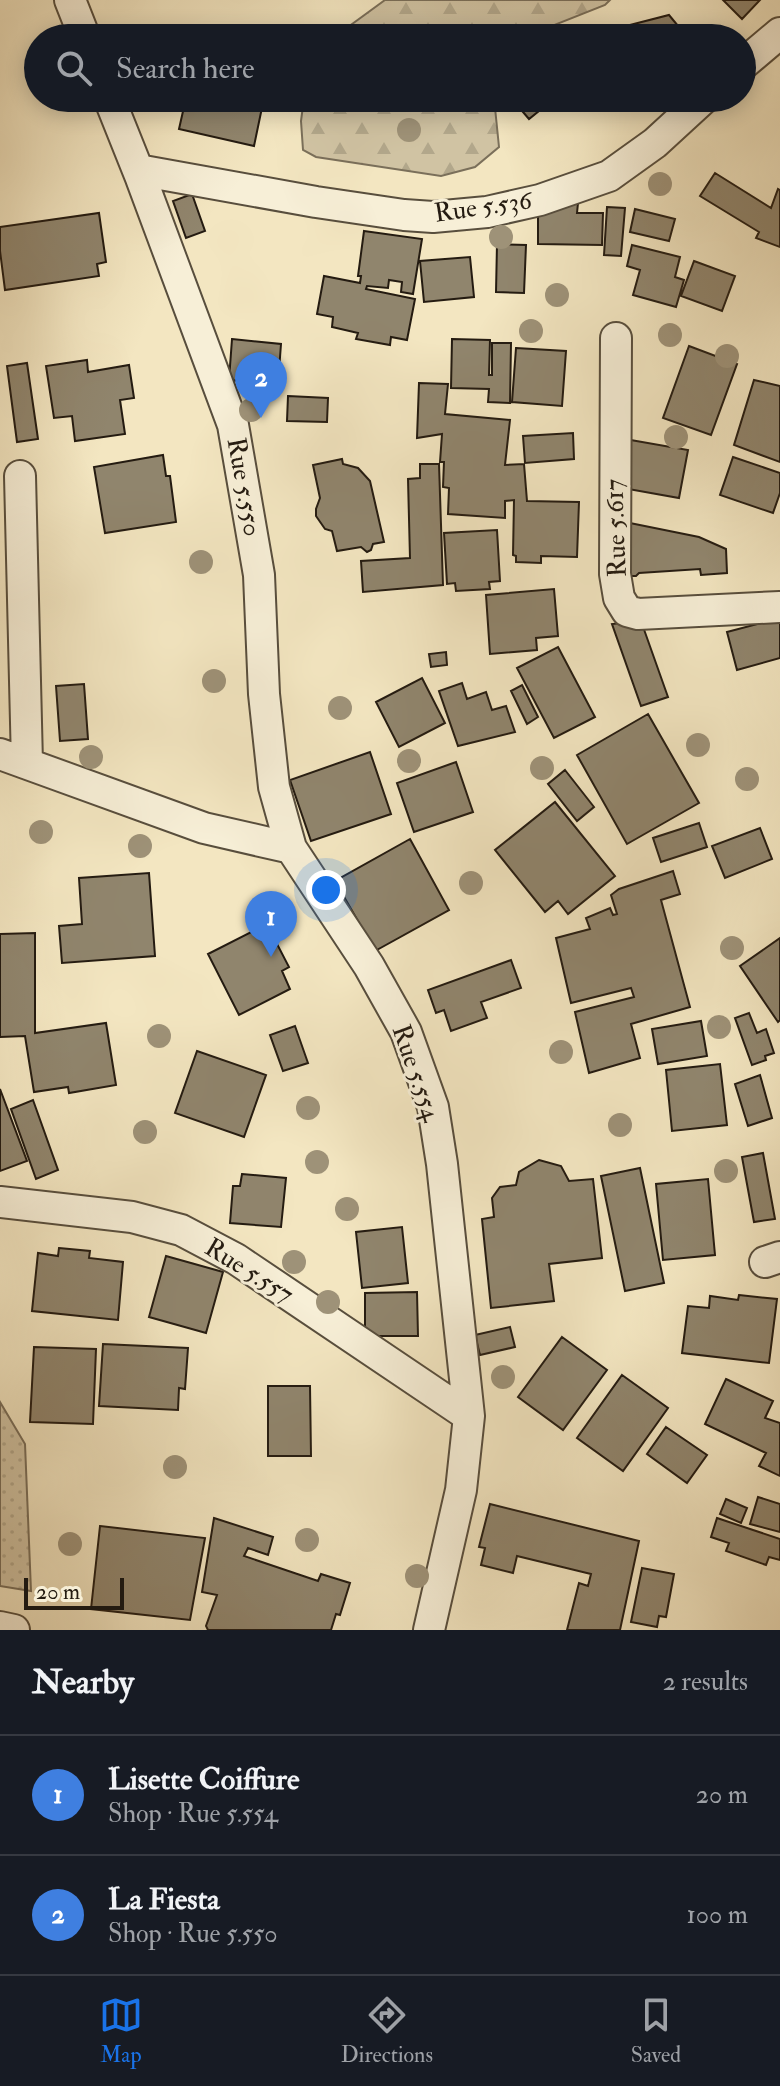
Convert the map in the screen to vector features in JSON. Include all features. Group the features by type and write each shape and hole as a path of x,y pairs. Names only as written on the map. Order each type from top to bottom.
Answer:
{"street":[{"path":"70,0 79,24"},
{"path":"756,53 780,33"},
{"name":"Rue 5.550","path":"115,112 233,425 259,575 264,694 274,787 291,848"},
{"name":"Rue 5.536","path":"138,170 404,215 433,217 487,212 540,200 609,176 655,143 689,112"},
{"name":"Rue 5.617","path":"616,338 615,574 619,598 627,611 638,614 780,607"},
{"path":"20,476 13,758 204,828 291,848"},
{"name":"Rue 5.554","path":"291,848 369,966 406,1032 433,1107 469,1416 461,1490 429,1630"},
{"name":"Rue 5.557","path":"0,1202 132,1217 181,1230 236,1259 469,1416"},
{"path":"0,1627 14,1630"}],"green space":[{"path":"385,0 610,0 605,5 557,24 352,24"},
{"path":"302,112 495,112 499,147 475,167 441,176 316,157 303,150"},
{"path":"0,1402 25,1444 31,1591 0,1586"}],"building":[{"path":"723,0 760,0 742,19"},
{"path":"669,15 676,24 634,24"},
{"path":"183,112 261,112 254,146 179,129"},
{"path":"523,112 538,112 529,119"},
{"path":"715,173 771,208 780,190 780,247 756,238 759,232 700,196"},
{"path":"192,194 205,231 186,238 173,201"},
{"path":"551,203 578,203 577,213 603,213 602,245 538,244 538,212 550,213"},
{"path":"607,207 625,208 621,256 604,255"},
{"path":"635,209 675,219 669,241 630,232"},
{"path":"99,213 106,262 97,264 99,276 5,290 0,227"},
{"path":"364,231 422,239 413,294 401,292 402,282 389,280 388,288 367,286 366,289 415,299 407,340 391,337 390,345 356,339 358,333 332,327 333,317 317,314 324,276 360,283 361,276 358,276"},
{"path":"497,244 526,245 524,293 496,292"},
{"path":"632,245 680,257 675,277 684,280 676,307 633,295 640,270 627,266"},
{"path":"470,257 474,297 424,302 420,261"},
{"path":"694,261 735,276 722,311 681,296"},
{"path":"232,339 281,344 278,384 229,380"},
{"path":"452,339 490,340 489,375 492,375 492,343 511,343 510,403 488,402 489,389 451,388"},
{"path":"689,346 737,364 711,435 663,418"},
{"path":"516,348 566,351 562,406 512,402"},
{"path":"87,360 88,372 129,365 134,398 120,400 125,434 75,441 72,416 54,418 46,366"},
{"path":"27,363 38,439 17,442 7,366"},
{"path":"754,380 780,386 780,462 734,445"},
{"path":"419,383 448,384 445,414 510,420 505,465 524,464 527,501 579,502 577,557 541,556 541,563 516,562 513,555 514,500 505,501 505,518 448,514 449,488 443,487 444,462 440,462 442,434 417,438"},
{"path":"288,396 328,398 327,422 287,421"},
{"path":"573,433 574,459 525,463 523,436"},
{"path":"625,439 688,450 679,498 617,487"},
{"path":"163,455 166,476 170,476 176,522 105,533 94,467"},
{"path":"733,457 780,473 780,493 773,513 720,495"},
{"path":"342,459 343,464 358,468 370,481 384,542 373,544 367,552 361,547 337,551 332,531 325,529 316,516 320,498 313,465"},
{"path":"420,464 439,464 443,585 363,592 361,561 410,558 408,479 420,478"},
{"path":"620,521 699,537 726,549 727,573 701,575 700,569 624,576"},
{"path":"497,530 500,581 489,582 490,589 456,591 455,583 447,584 444,533"},
{"path":"554,589 558,636 536,638 537,650 490,654 486,595"},
{"path":"780,618 780,658 737,670 727,632"},
{"path":"641,621 668,697 641,706 612,624"},
{"path":"558,647 595,717 554,738 517,668"},
{"path":"446,652 447,665 431,667 429,654"},
{"path":"422,678 445,723 399,747 376,702"},
{"path":"462,683 467,699 486,692 492,710 506,706 515,732 458,746 439,691"},
{"path":"84,684 88,739 60,741 56,686"},
{"path":"522,685 538,717 527,724 511,691"},
{"path":"648,714 699,803 627,844 577,755"},
{"path":"370,752 391,814 311,841 290,780"},
{"path":"456,762 473,812 414,832 397,783"},
{"path":"565,770 594,807 577,821 548,784"},
{"path":"555,802 615,876 568,914 558,901 545,912 495,850"},
{"path":"699,823 707,847 661,862 653,838"},
{"path":"760,828 772,859 725,878 712,846"},
{"path":"410,839 449,910 375,951 335,881"},
{"path":"673,871 680,894 661,900 690,1007 631,1024 640,1058 589,1073 575,1012 634,997 631,988 571,1003 556,938 590,929 586,918 610,908 613,915 617,914 611,895 619,889"},
{"path":"149,873 155,956 62,963 59,926 82,924 79,878"},
{"path":"259,928 267,944 275,940 289,967 282,971 290,989 239,1015 208,954"},
{"path":"35,933 35,1033 106,1023 116,1085 69,1093 68,1087 34,1092 25,1036 0,1037 0,934"},
{"path":"780,938 780,1020 778,1022 740,966"},
{"path":"511,960 521,988 481,1002 487,1018 451,1031 444,1010 436,1013 428,990"},
{"path":"749,1013 757,1033 766,1029 774,1053 752,1065 735,1018"},
{"path":"701,1021 707,1056 658,1064 652,1029"},
{"path":"295,1026 308,1063 283,1071 270,1035"},
{"path":"197,1051 266,1075 244,1137 175,1113"},
{"path":"720,1064 727,1125 672,1131 666,1070"},
{"path":"760,1075 772,1118 748,1126 735,1084"},
{"path":"0,1089 27,1161 0,1171"},
{"path":"33,1100 58,1170 36,1179 11,1109"},
{"path":"763,1153 775,1219 754,1222 742,1157"},
{"path":"539,1160 561,1166 569,1181 593,1179 602,1258 549,1264 554,1301 491,1308 482,1219 494,1217 492,1198 500,1187 516,1185 519,1172"},
{"path":"640,1168 664,1283 625,1291 601,1176"},
{"path":"242,1174 286,1178 281,1227 230,1223 233,1186 240,1186"},
{"path":"708,1179 715,1255 663,1260 656,1184"},
{"path":"402,1227 408,1283 362,1288 356,1232"},
{"path":"59,1248 90,1251 89,1258 123,1262 118,1320 32,1311 38,1253 58,1256"},
{"path":"166,1256 223,1272 206,1333 149,1317"},
{"path":"417,1292 418,1336 365,1336 365,1293"},
{"path":"739,1295 777,1299 769,1363 682,1353 688,1306 709,1308 710,1296 738,1300"},
{"path":"510,1327 515,1347 480,1355 475,1335"},
{"path":"562,1337 607,1370 563,1430 518,1397"},
{"path":"103,1344 188,1348 185,1389 179,1388 178,1410 99,1406"},
{"path":"34,1347 96,1349 93,1424 30,1422"},
{"path":"622,1375 668,1408 623,1471 577,1438"},
{"path":"726,1379 773,1401 765,1418 780,1423 780,1476 759,1466 766,1453 705,1424"},
{"path":"268,1386 310,1386 311,1456 268,1456"},
{"path":"666,1427 707,1455 687,1483 647,1454"},
{"path":"758,1497 780,1504 780,1532 750,1524"},
{"path":"726,1499 747,1508 741,1523 720,1514"},
{"path":"490,1504 639,1541 620,1630 567,1630 579,1583 588,1586 591,1574 517,1556 513,1573 481,1565 485,1548 479,1547"},
{"path":"214,1518 273,1537 268,1555 248,1548 244,1556 318,1581 321,1574 350,1583 340,1615 336,1614 331,1630 208,1630 206,1626 217,1595 202,1592"},
{"path":"717,1518 780,1539 780,1560 769,1557 766,1565 726,1551 729,1543 711,1537"},
{"path":"100,1526 205,1538 190,1620 91,1609"},
{"path":"642,1568 674,1574 666,1617 659,1616 657,1627 631,1622"}],"place":[{"name":"La Fiesta","path":"261,418"},
{"name":"Lisette Coiffure","path":"271,957"}]}
